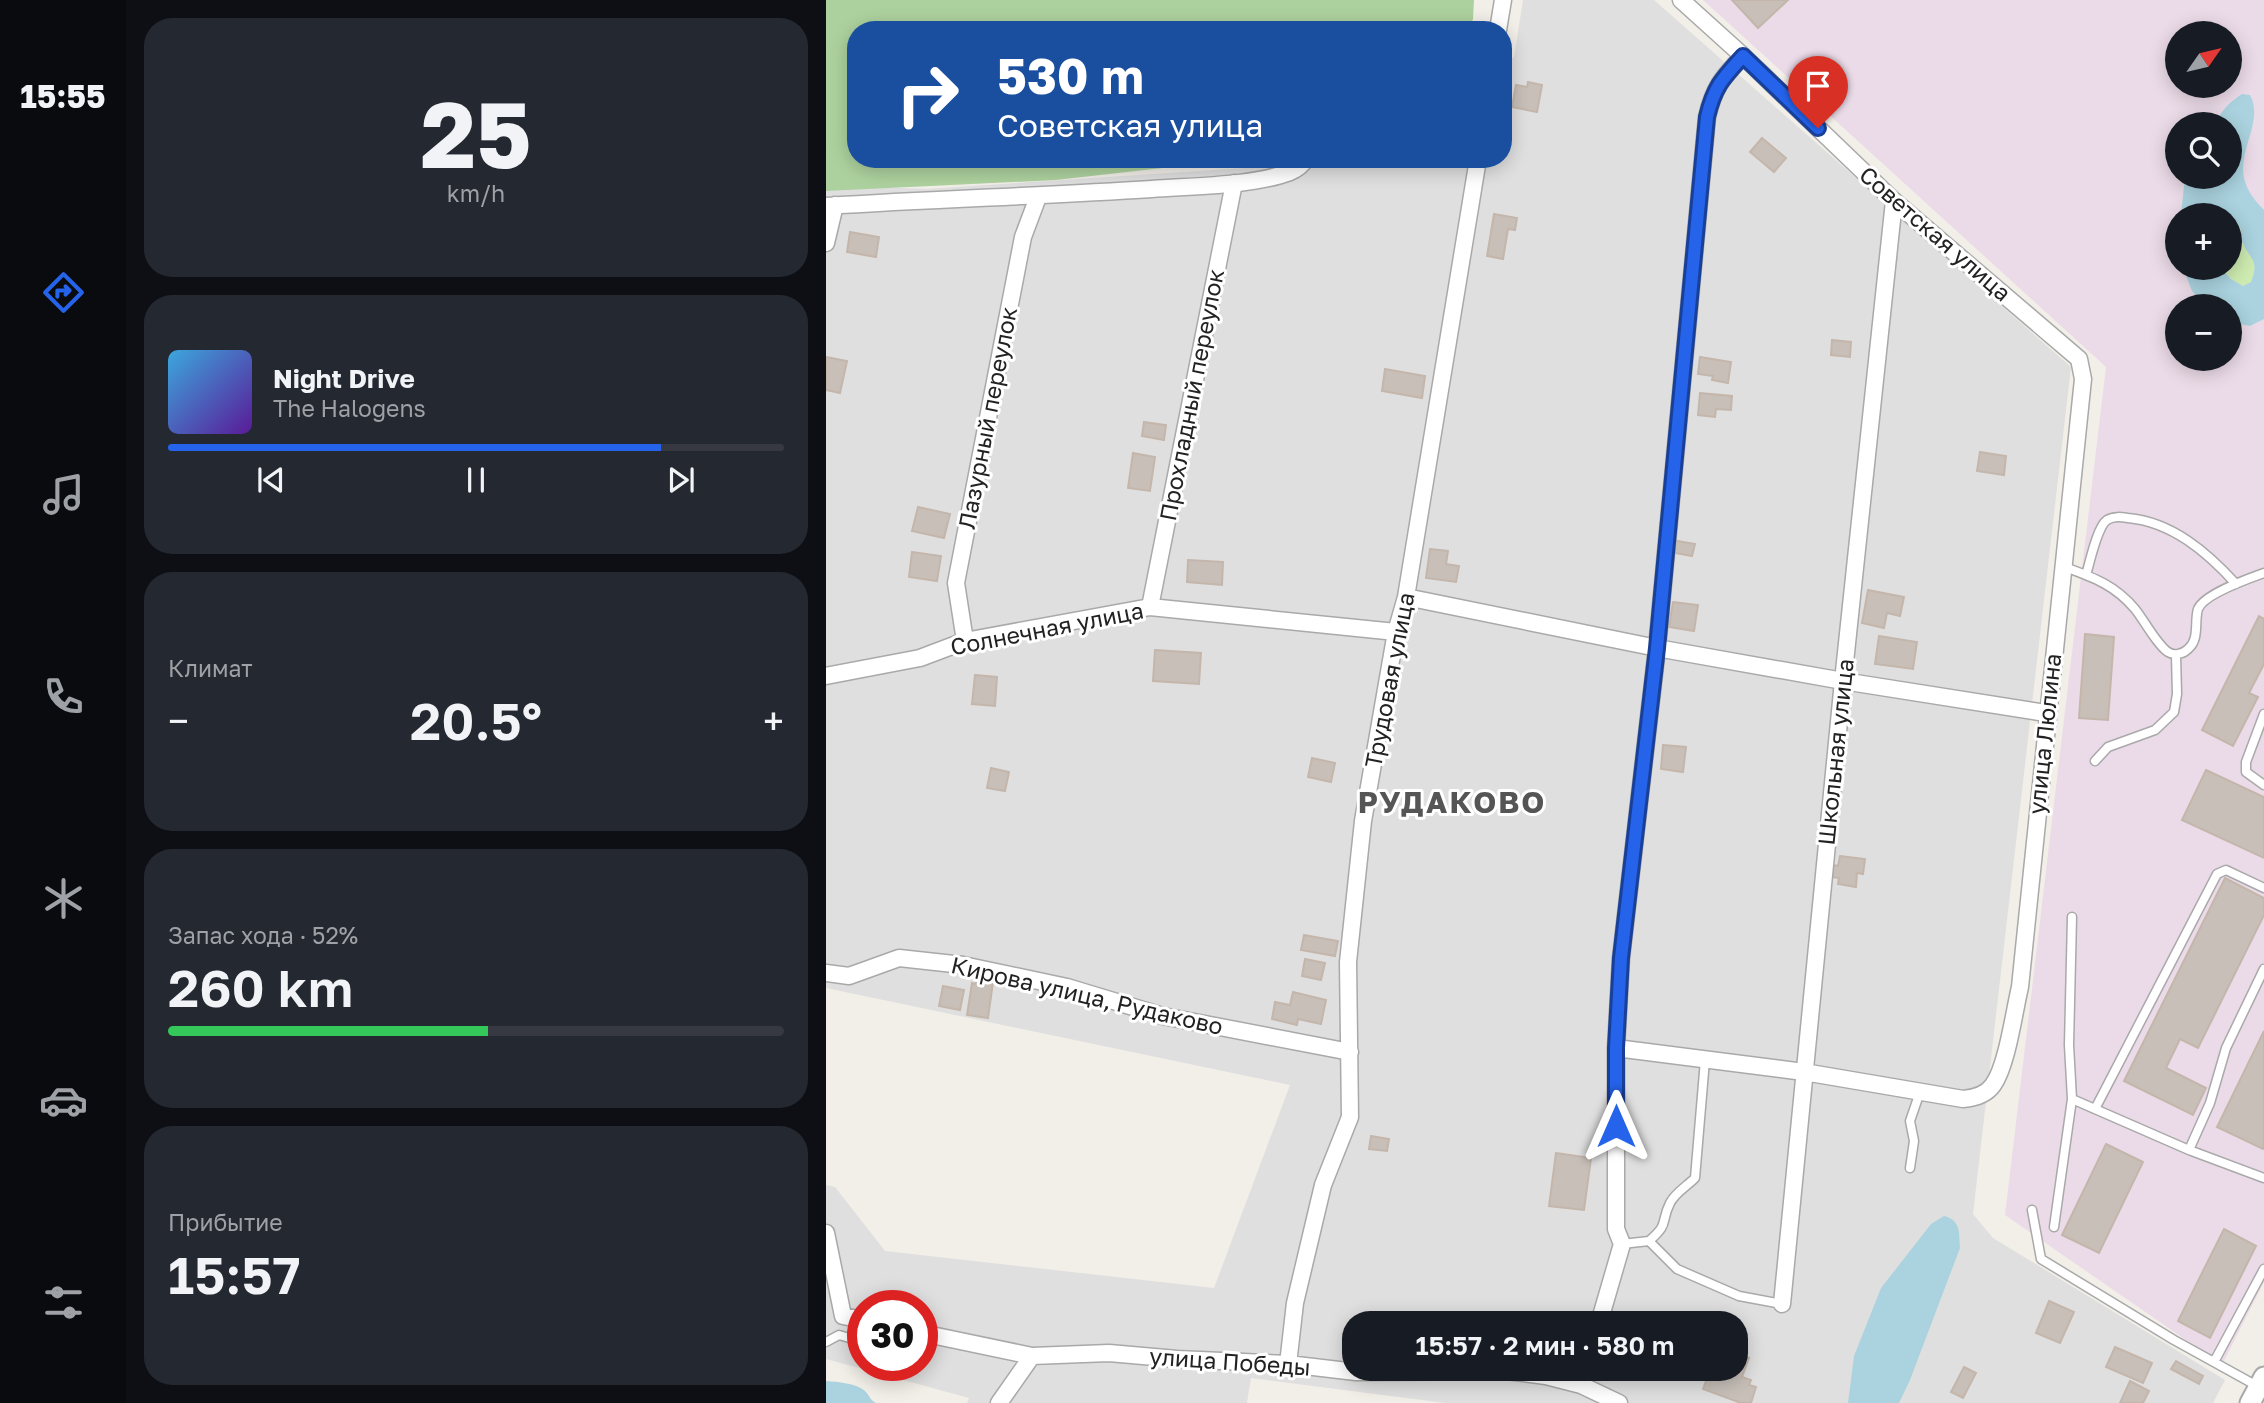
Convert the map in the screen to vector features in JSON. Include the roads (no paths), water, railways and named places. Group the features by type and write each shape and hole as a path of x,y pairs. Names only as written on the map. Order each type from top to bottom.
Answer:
{"street":[{"path":"1500,21 1503,0"},
{"name":"Советская улица","path":"1681,0 1894,201 2069,351"},
{"path":"1602,1311 1622,1244 1616,1229 1616,1048 1621,958 1657,648 1707,117 1712,94 1743,56"},
{"path":"826,243 831,206 1038,197 1234,183 1288,173 1298,168"},
{"name":"Трудовая улица","path":"1287,1364 1295,1303 1323,1185 1350,1117 1348,962 1363,821 1396,632 1406,597 1477,168"},
{"name":"Прохладный переулок","path":"1150,607 1234,183"},
{"name":"Лазурный переулок","path":"965,641 956,583 1023,237 1038,197"},
{"name":"Школьная улица","path":"1782,1304 1843,681 1894,201"},
{"name":"улица Люлина","path":"1920,1092 1963,1099 1974,1098 1987,1091 2002,1066 2020,987 2046,713 2083,379 2078,359 2069,351"},
{"path":"1406,597 1657,648 2046,713"},
{"name":"Солнечная улица","path":"826,676 920,658 965,641 1150,607 1396,632"},
{"name":"Кирова улица, Рудаково","path":"826,973 849,976 899,958 963,965 1067,987 1163,1016 1350,1052"},
{"path":"1616,1048 1804,1072 1920,1092"},
{"path":"826,1233 843,1316 847,1317"},
{"name":"улица Победы","path":"938,1336 1032,1356 1109,1353 1287,1364 1356,1372 1507,1371 1546,1376 1581,1385 1619,1403"},
{"path":"999,1403 1032,1356"},
{"path":"1581,1385 1582,1381"}],"lane":[{"path":"2086,575 2102,526 2108,519 2117,517 2162,526 2183,537 2218,564 2236,584"},
{"path":"2062,566 2107,583 2121,594 2167,652 2176,654 2188,650 2193,643 2201,604 2236,584 2264,573"},
{"path":"2095,761 2108,747 2134,735 2155,730 2174,712 2177,694 2176,654"},
{"path":"2264,714 2246,762 2246,772 2264,785"},
{"path":"2095,1109 2217,874 2226,870 2264,888"},
{"path":"2054,1227 2072,1099 2068,1045 2072,917"},
{"path":"2189,1150 2210,1103 2226,1048 2264,969"},
{"path":"1622,1244 1649,1241 1664,1229 1669,1205 1674,1196 1695,1178 1704,1060"},
{"path":"1910,1168 1914,1141 1910,1121 1920,1092"},
{"path":"2072,1099 2189,1150 2264,1178"},
{"path":"2032,1210 2041,1259 2258,1389"},
{"path":"1649,1241 1677,1269 1739,1296 1782,1304"},
{"path":"2214,1362 2264,1269"},
{"path":"826,1342 839,1335 847,1337"}],"water":[{"path":"2242,94 2250,95 2254,105 2253,125 2244,156 2244,178 2252,196 2264,210 2264,319 2250,326 2242,324 2242,294 2195,294 2188,280 2233,280 2243,286 2251,282 2253,275 2252,258 2242,238 2242,203 2182,203 2184,189 2242,189 2242,112 2222,112 2233,100 2242,98"},
{"path":"1944,1216 1956,1224 1960,1248 1899,1403 1848,1403 1854,1356 1881,1288 1931,1224"},
{"path":"826,1381 857,1386 876,1403 826,1403"}],"district":[{"name":"РУДАКОВО","path":"1452,803"}]}
